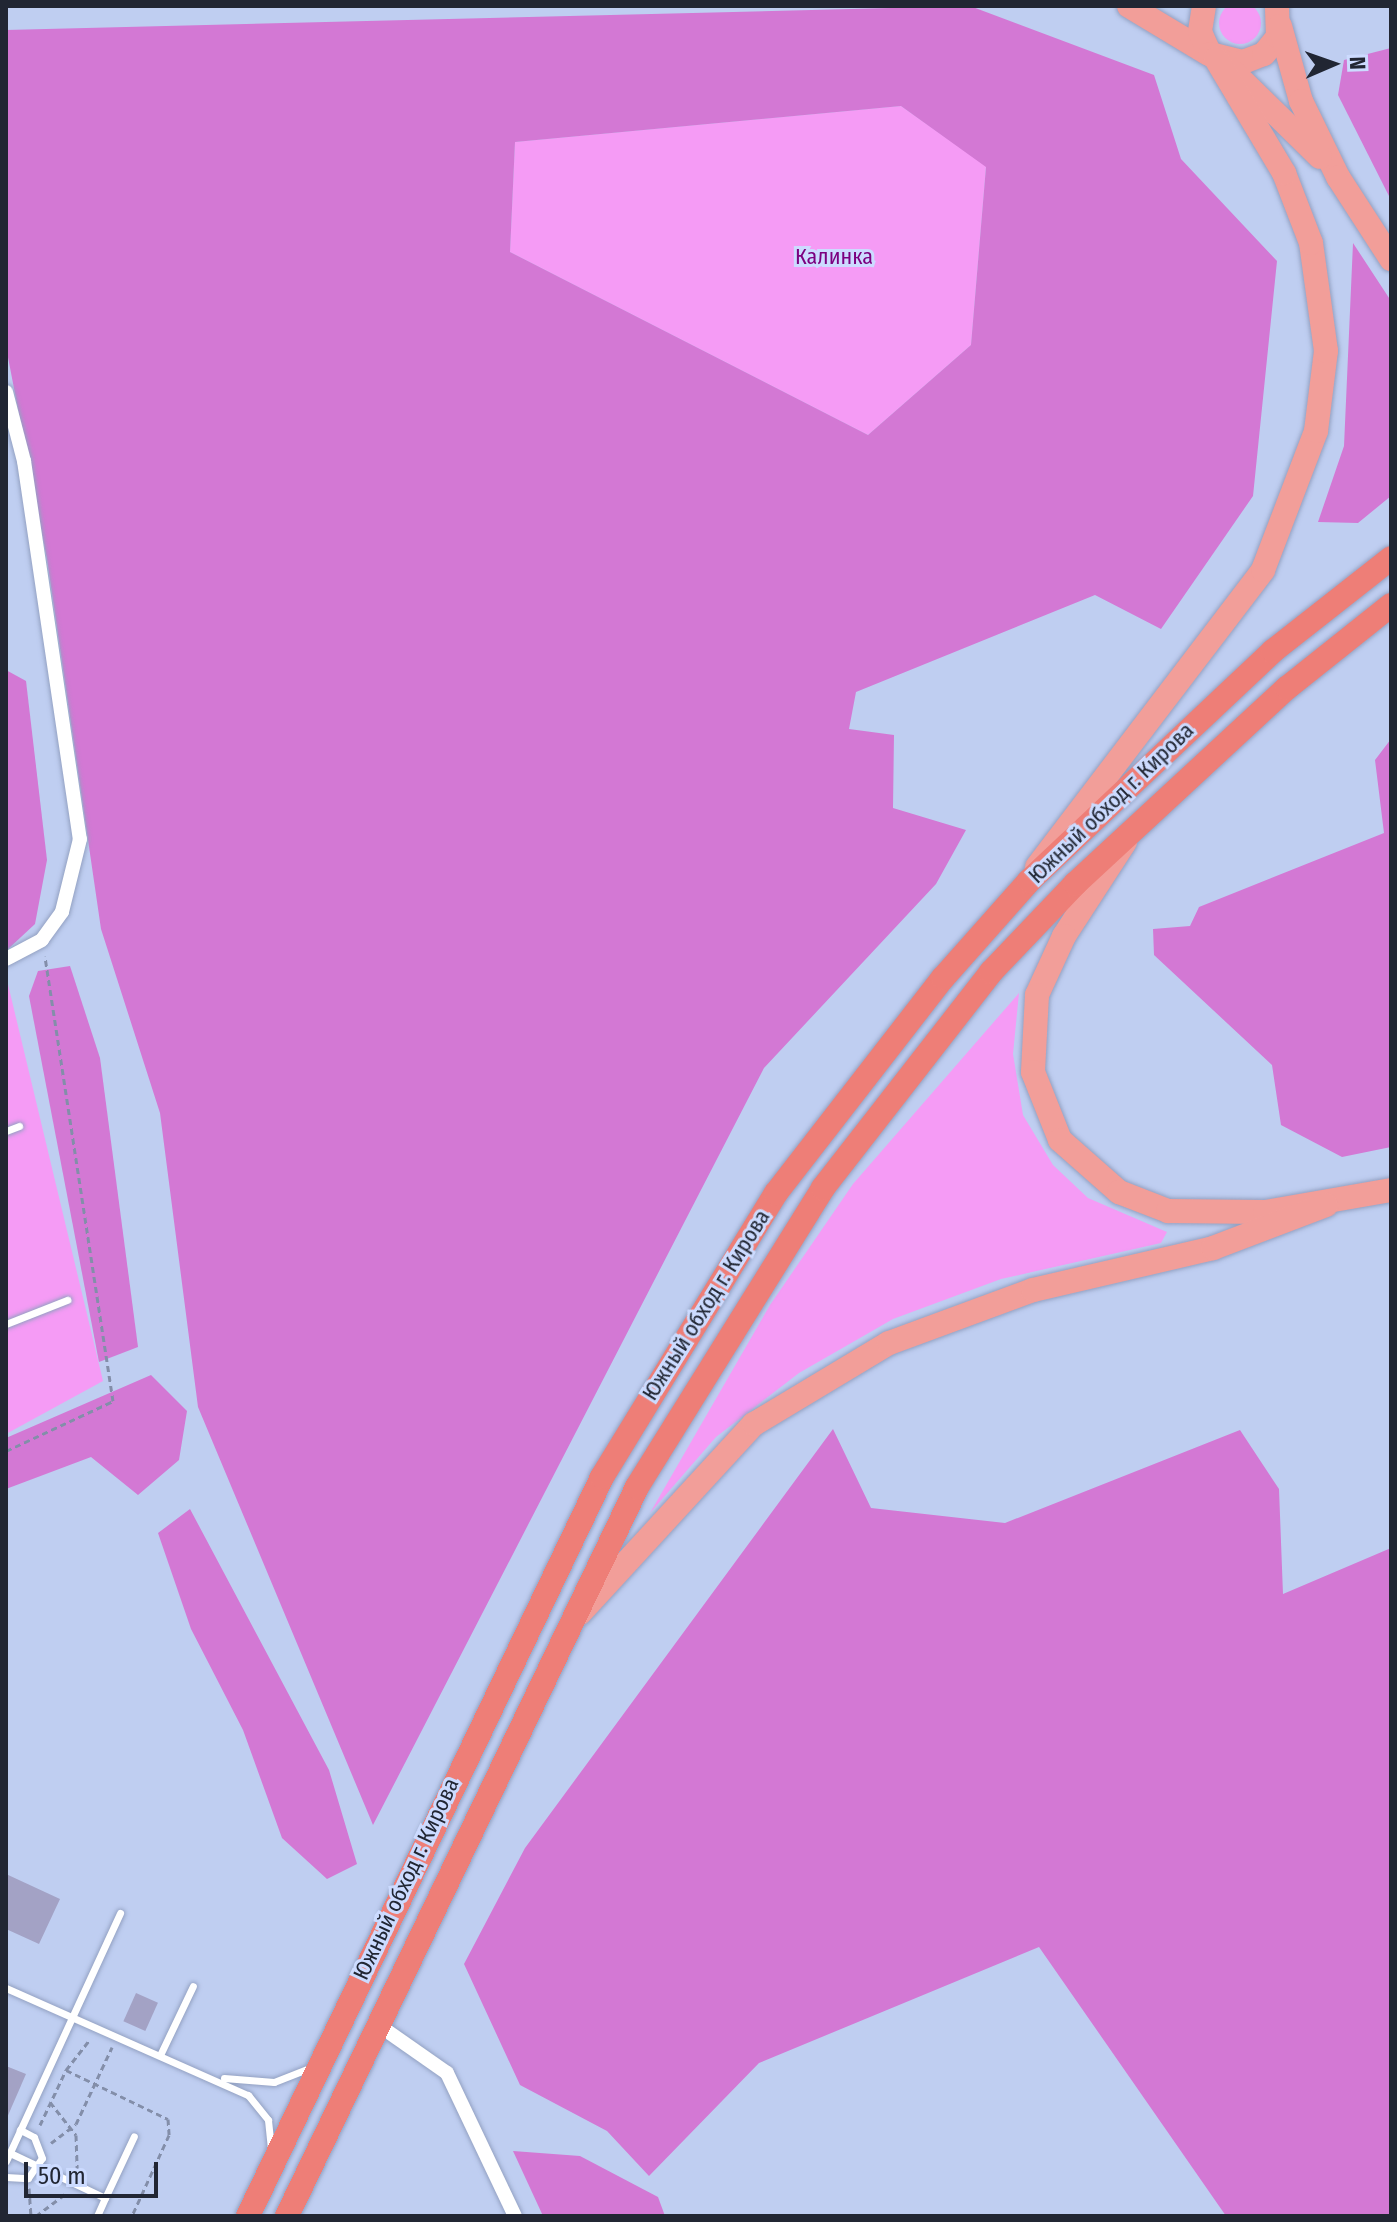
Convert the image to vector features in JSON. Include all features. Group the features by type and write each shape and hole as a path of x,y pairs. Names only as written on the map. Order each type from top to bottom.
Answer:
{"highway":[{"name":"Южный обход г. Кирова","path":"248,2216 529,1620 664,1367 847,1097 1029,881 1262,662 1391,558"},
{"name":"Южный обход г. Кирова","path":"287,2216 572,1623 700,1377 823,1188 991,972 1128,836 1287,688 1391,605"}],"main road":[{"path":"1129,6 1216,58 1338,177"},
{"path":"1029,881 1068,820 1263,570 1316,431 1326,351 1311,243 1284,173 1200,32 1204,6"},
{"path":"1216,58 1264,54 1278,16"},
{"path":"1278,16 1297,88 1338,177 1391,259"},
{"path":"1128,836 1064,936 1037,995 1033,1072 1047,1118 1094,1176 1144,1204 1215,1214 1326,1205"},
{"path":"572,1623 754,1424 889,1343 1033,1290 1213,1248 1326,1205 1391,1190"}],"street":[{"path":"6,392 24,461 80,839 72,891 42,940 6,959"},
{"path":"377,2024 447,2073 515,2216"}],"lane":[{"path":"6,1131 19,1126"},
{"path":"6,1324 67,1300"},
{"path":"6,2161 120,1913"},
{"path":"161,2053 193,1986"},
{"path":"6,1988 218,2078 248,2095 268,2120 270,2169"},
{"path":"218,2078 274,2082 318,2063"},
{"path":"6,2177 25,2179 39,2167 40,2147 34,2137 20,2130"},
{"path":"97,2216 134,2136"},
{"path":"10,2153 105,2198"}],"path":[{"path":"6,1451 113,1401 42,940"},
{"path":"34,2137 66,2070 85,2041 98,2039"},
{"path":"40,2147 72,2128 113,2045 106,2042"},
{"path":"66,2070 170,2124 132,2216"},
{"path":"25,2179 33,2216 73,2183 80,2159 72,2128 50,2102"}],"green space":[{"path":"1240,2 1255,8 1261,23 1255,38 1240,44 1225,38 1219,23 1225,8"},
{"name":"Калинка","path":"901,106 986,166 971,345 868,435 510,252 515,142"},
{"path":"6,976 103,1381 6,1434"},
{"path":"1019,993 1013,1054 1023,1115 1053,1165 1088,1198 1167,1232 1161,1243 1001,1279 893,1319 799,1373 716,1437 650,1513 770,1305 853,1184"}],"shaded area":[{"path":"970,6 1154,75 1181,159 1277,261 1253,496 1161,629 1095,595 856,692 849,729 894,735 893,808 966,830 936,884 764,1068 373,1825 198,1407 160,1113 101,929 47,559 6,347 6,30","holes":["901,106 986,167 971,345 868,435 510,252 515,142"]},
{"path":"1391,48 1391,200 1338,95 1344,60"},
{"path":"1353,243 1391,301 1391,496 1358,523 1318,522 1344,446"},
{"path":"6,670 26,681 47,860 35,924 6,951"},
{"path":"1391,739 1391,1147 1342,1157 1281,1125 1272,1065 1154,955 1153,929 1190,926 1199,907 1384,833 1375,760"},
{"path":"70,966 100,1058 138,1347 99,1362 29,996 38,971"},
{"path":"151,1375 187,1411 179,1460 138,1495 91,1457 6,1489 6,1438"},
{"path":"833,1429 871,1508 1005,1523 1240,1430 1279,1489 1283,1594 1391,1548 1391,2216 1226,2216 1039,1947 759,2063 649,2176 607,2131 520,2085 464,1964 525,1848"},
{"path":"190,1509 329,1770 357,1864 327,1879 282,1838 243,1730 191,1629 158,1533"},
{"path":"513,2151 580,2156 658,2197 665,2216 543,2216"}],"building":[{"path":"6,1874 60,1899 39,1944 6,1929"},
{"path":"136,1993 158,2003 145,2031 123,2021"},
{"path":"6,2066 26,2074 6,2120"}]}
